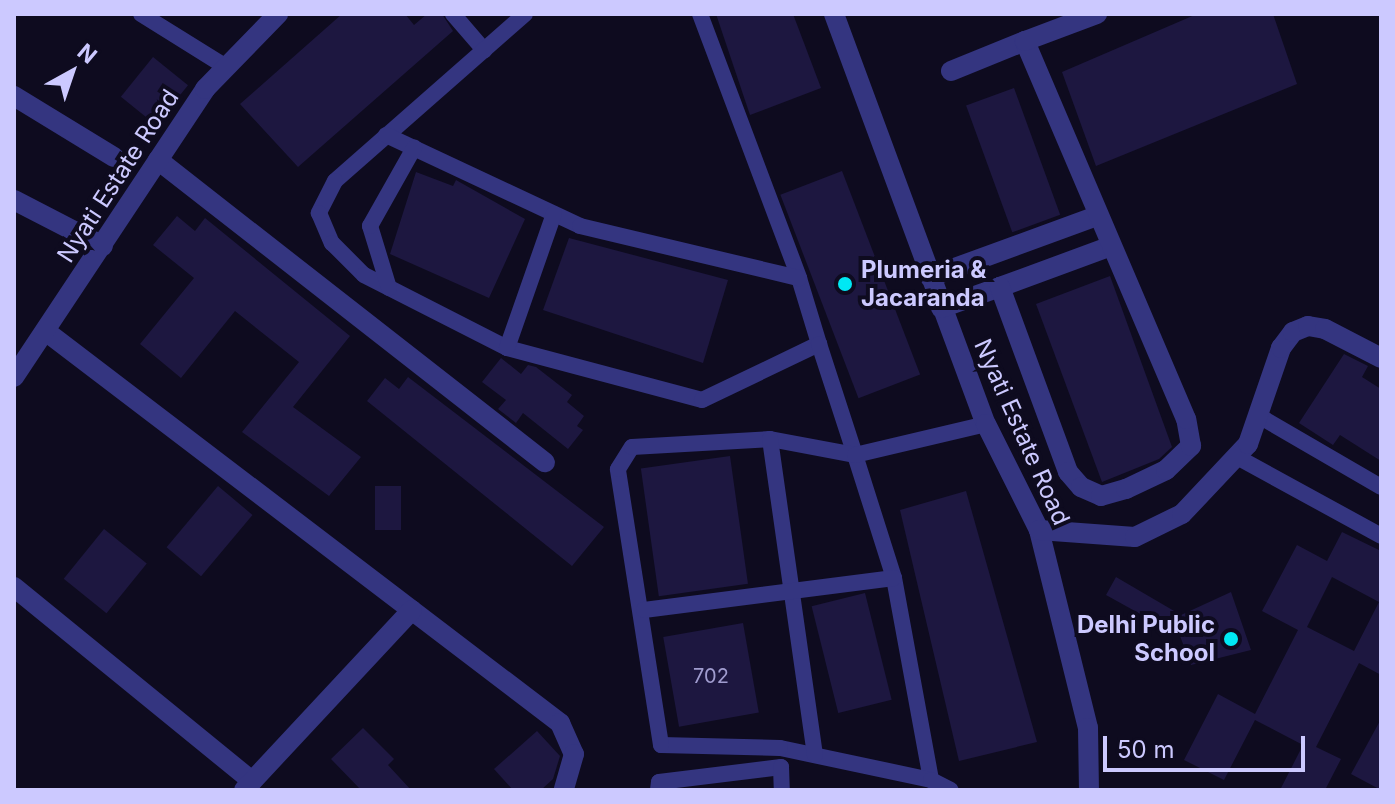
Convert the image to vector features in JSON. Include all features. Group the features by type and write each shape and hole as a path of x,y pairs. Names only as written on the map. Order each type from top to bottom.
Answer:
{"street":[{"name":"Nyati Estate Road","path":"14,377 48,333 158,160 226,67 278,14"},
{"name":"Nyati Estate Road","path":"834,14 986,424 1039,530 1088,728 1089,790"},
{"path":"951,71 1097,14"},
{"path":"1000,287 1068,472 1081,487 1101,496 1126,489 1166,470 1191,446 1186,419 1109,247 1025,41"},
{"path":"14,96 114,157"},
{"path":"158,160 545,462"},
{"path":"14,200 103,246"},
{"path":"930,277 1097,216"},
{"path":"941,308 1109,247"},
{"path":"1039,530 1135,537 1182,514 1237,457 1259,416 1281,348 1293,332 1308,326 1325,329 1381,358"},
{"path":"48,333 560,723 574,754 564,790"},
{"path":"14,587 248,786 412,610"}],"lane":[{"path":"141,14 226,67"},
{"path":"453,14 484,50"},
{"path":"525,14 335,181 319,213 332,243 364,275 507,348 702,400 819,344"},
{"path":"700,14 799,278 894,578 931,780"},
{"path":"386,135 580,226 799,278"},
{"path":"389,288 370,226 414,148"},
{"path":"507,348 554,214"},
{"path":"1259,416 1381,487"},
{"path":"951,790 931,780 780,748 661,745 644,610 618,469 632,447 770,439 855,455 986,424"},
{"path":"770,439 795,590 815,755"},
{"path":"1237,457 1381,536"},
{"path":"644,610 894,578"},
{"path":"658,790 659,782 781,767 782,790"}],"building":[{"path":"342,14 405,14 414,25 427,14 442,14 453,31 298,167 240,104"},
{"path":"716,14 793,14 821,88 750,115"},
{"path":"1197,14 1273,14 1297,84 1096,166 1062,72"},
{"path":"153,57 188,85 156,125 121,97"},
{"path":"1014,88 1060,215 1012,232 966,105"},
{"name":"Plumeria & Jacaranda","path":"842,171 920,375 859,398 780,195"},
{"path":"416,172 453,186 456,180 525,219 489,298 390,254"},
{"path":"177,216 195,231 205,218 350,336 293,407 361,457 329,496 242,432 299,362 235,311 181,378 140,344 194,278 153,245"},
{"path":"569,238 728,280 703,363 543,310"},
{"path":"1110,276 1172,447 1159,459 1102,482 1036,304"},
{"path":"1344,354 1368,366 1362,377 1381,389 1381,461 1340,435 1333,445 1299,423"},
{"path":"501,358 521,374 528,365 536,367 572,395 567,402 584,416 577,426 583,430 568,449 523,413 516,423 498,409 506,400 482,382"},
{"path":"408,377 604,527 572,566 367,401 385,378 399,389"},
{"path":"730,456 748,584 659,596 641,469"},
{"path":"218,486 252,515 201,576 167,547"},
{"path":"375,486 401,486 401,530 375,530"},
{"path":"966,491 1037,742 959,761 900,510"},
{"path":"104,529 147,564 106,613 64,579"},
{"path":"1342,532 1381,551 1381,675 1359,663 1316,747 1341,759 1325,790 1280,790 1303,745 1255,720 1224,780 1184,760 1218,694 1255,714 1298,630 1262,611 1297,545 1327,561","holes":["1332,577 1379,602 1354,651 1307,627"]},
{"path":"1116,577 1181,615 1231,592 1251,650 1191,665 1180,636 1106,595"},
{"path":"865,593 892,700 838,713 812,606"},
{"path":"743,623 759,713 679,727 663,637"},
{"path":"1381,719 1381,790 1351,774"},
{"path":"363,728 394,759 388,765 411,790 361,790 331,759"},
{"path":"537,731 560,756 553,779 541,790 513,790 494,769"}],"place":[{"name":"Plumeria & Jacaranda","path":"845,284"},
{"name":"Delhi Public School","path":"1231,639"}]}
